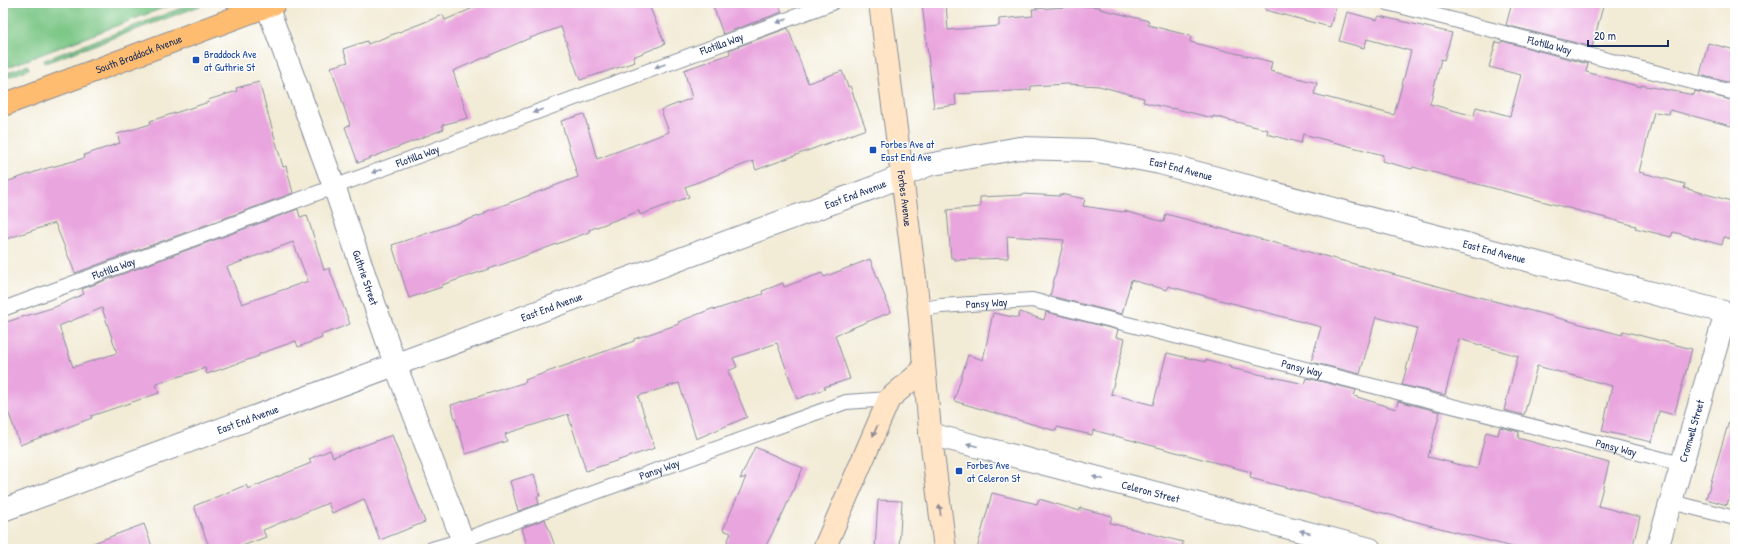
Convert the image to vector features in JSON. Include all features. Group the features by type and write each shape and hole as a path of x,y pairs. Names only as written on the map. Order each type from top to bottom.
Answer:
{"main road":[{"name":"South Braddock Avenue","path":"3,105 271,4"}],"street":[{"name":"Forbes Avenue","path":"880,3 919,310 930,434 945,549"},
{"name":"Guthrie Street","path":"271,4 395,364 465,544"},
{"name":"East End Avenue","path":"3,510 875,188 928,165 1019,148 1092,150 1160,163 1730,314"},
{"name":"Cromwell Street","path":"1657,549 1682,464 1730,314"},
{"path":"824,549 888,399 924,369"},
{"name":"Celeron Street","path":"930,434 1370,549"}],"lane":[{"name":"Flotilla Way","path":"3,310 334,186 832,3"},
{"name":"Flotilla Way","path":"1388,3 1735,93"},
{"name":"Pansy Way","path":"919,310 941,306 1032,300 1682,464"},
{"name":"Pansy Way","path":"432,549 465,544 846,402 888,399"},
{"path":"1671,502 1735,518"}],"green space":[{"path":"3,3 176,3 3,69"},
{"path":"195,3 208,3 45,63 44,60"},
{"path":"28,65 29,69 3,79 3,74"}],"building":[{"path":"485,3 648,3 665,44 633,57 635,62 580,80 561,27 530,38 453,71 468,118 442,125 444,129 358,163 345,127 350,125 331,67 348,62 343,49 367,41 368,44 443,15 445,20"},
{"path":"712,3 778,3 782,12 723,34"},
{"path":"922,3 946,3 948,30 999,26 999,19 1033,16 1032,9 1084,6 1100,7 1100,9 1149,21 1148,25 1191,36 1190,42 1272,62 1270,71 1317,83 1314,94 1394,115 1411,51 1367,39 1364,48 1339,41 1347,12 1377,20 1379,16 1452,33 1444,60 1441,59 1430,104 1474,116 1476,107 1510,116 1521,75 1489,67 1496,42 1501,43 1502,41 1588,64 1586,72 1641,87 1641,85 1694,95 1695,91 1735,101 1735,127 1670,110 1669,114 1654,112 1639,172 1685,184 1684,188 1735,202 1735,240 1724,237 1722,245 1673,232 1671,237 1635,228 1636,226 1413,167 1412,169 1382,161 1383,155 1303,134 1301,143 1267,134 1268,130 1213,116 1213,118 1143,102 1144,98 1099,86 1067,84 1031,86 1031,90 955,94 956,105 934,108"},
{"path":"1266,3 1337,3 1330,27 1265,10"},
{"path":"1512,3 1604,3 1592,47 1506,25"},
{"path":"788,28 808,83 842,71 848,87 850,86 866,129 756,170 753,161 685,187 689,197 640,215 639,211 589,230 589,232 409,298 392,245 485,214 485,212 578,177 561,121 584,114 597,159 669,132 661,110 692,98 684,70 730,54 729,50"},
{"path":"1708,43 1735,50 1735,84 1700,75"},
{"path":"259,82 283,167 286,166 293,193 75,273 55,223 3,240 3,183 44,169 85,158 84,155 120,143 117,134 151,124 150,121 209,102 208,100 237,91 236,88"},
{"path":"1022,194 1060,196 1060,194 1085,199 1083,206 1124,211 1164,222 1166,214 1622,335 1623,331 1692,349 1674,415 1659,411 1652,442 1602,431 1612,386 1537,366 1524,415 1504,410 1518,356 1459,339 1445,395 1402,385 1417,328 1376,317 1360,374 1311,362 1321,327 1168,286 1167,290 1131,280 1122,314 1050,296 1064,240 1007,236 1008,258 954,260 954,258 951,258 947,210 980,207 980,197"},
{"path":"298,209 300,217 307,215 324,270 329,268 350,324 321,335 322,338 298,347 296,341 259,354 259,356 207,374 205,368 156,384 159,393 91,416 92,418 20,445 3,397 3,323 55,307 84,294 82,289","holes":["293,242 308,281 242,304 227,267","102,308 117,353 73,367 59,326"]},
{"path":"870,259 891,312 835,335 850,379 824,387 825,389 797,399 777,343 733,358 737,367 728,371 747,417 696,439 679,383 638,396 655,448 586,471 568,414 505,434 507,441 466,454 451,405 526,382 525,380 634,341 634,339 679,324 678,322 714,308 714,310 763,294 762,291 783,283 784,287 822,273 824,277"},
{"path":"1020,312 1044,320 1046,312 1118,330 1116,337 1125,339 1111,394 1153,405 1167,353 1205,362 1205,360 1231,367 1230,368 1305,384 1307,378 1356,390 1354,396 1396,409 1398,401 1440,412 1428,457 1477,469 1486,432 1498,435 1500,427 1519,432 1518,438 1609,463 1598,506 1640,517 1632,549 1520,549 1250,478 1251,472 1093,430 1092,435 1057,427 1056,431 954,401 968,355 983,360 993,313 1018,318"},
{"path":"1729,421 1735,422 1735,476 1727,505 1706,499"},
{"path":"392,435 425,522 380,540 364,499 332,513 328,503 263,530 266,537 234,549 210,549 194,506 246,485 248,489 311,463 309,459 330,450 333,457"},
{"path":"755,447 803,468 783,513 764,549 724,549 731,533 723,530 746,477 740,479"},
{"path":"534,474 540,496 537,496 539,504 518,511 510,481"},
{"path":"992,493 1037,504 1039,499 1080,511 1080,508 1112,516 1110,523 1183,542 1182,549 977,549"},
{"path":"878,500 902,501 899,549 875,549"},
{"path":"545,519 556,549 528,549 522,528"},
{"path":"144,524 153,549 84,549 83,547"}],"place":[{"name":"Braddock Ave at Guthrie St","path":"196,60"},
{"name":"Forbes Ave at East End Ave","path":"873,150"},
{"name":"Forbes Ave at Celeron St","path":"959,471"}]}
